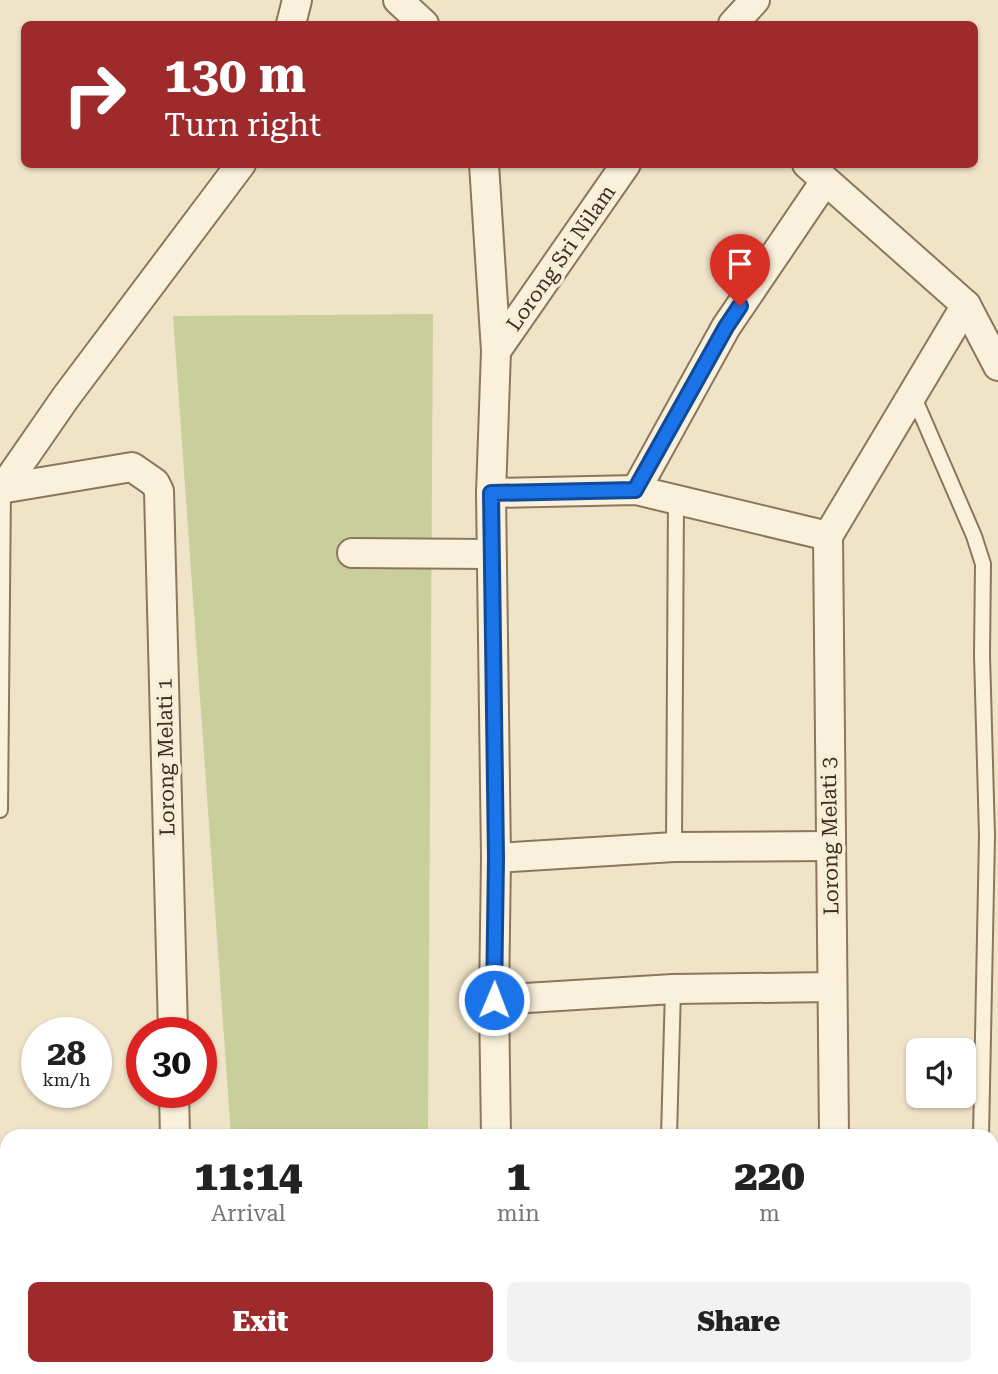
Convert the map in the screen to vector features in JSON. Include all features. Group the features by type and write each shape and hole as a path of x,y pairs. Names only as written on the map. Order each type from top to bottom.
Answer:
{"street":[{"path":"292,21 297,0"},
{"path":"398,0 421,21"},
{"path":"736,21 755,0"},
{"path":"2,489 66,397 238,168"},
{"path":"484,168 496,351 491,493 496,858 496,1129"},
{"name":"Lorong Sri Nilam","path":"496,351 623,168"},
{"path":"635,490 816,173 966,305 998,366"},
{"path":"491,493 635,490 828,536 966,305"},
{"name":"Lorong Melati 1","path":"2,489 132,467 155,483 159,491 173,1017"},
{"name":"Lorong Melati 3","path":"828,536 834,1129"},
{"path":"352,553 492,554"},
{"path":"496,858 674,847 830,846"},
{"path":"494,1000 673,989 832,987"},
{"path":"174,1108 175,1129"}],"lane":[{"path":"913,395 974,536 983,564 982,655 987,836 981,1129"},
{"path":"0,810 2,489"},
{"path":"674,847 676,499"},
{"path":"669,1129 673,989"}],"green space":[{"path":"433,314 428,1129 231,1129 173,316"}],"route":[{"path":"494,1000 496,858 491,493 635,490 740,306"}]}
